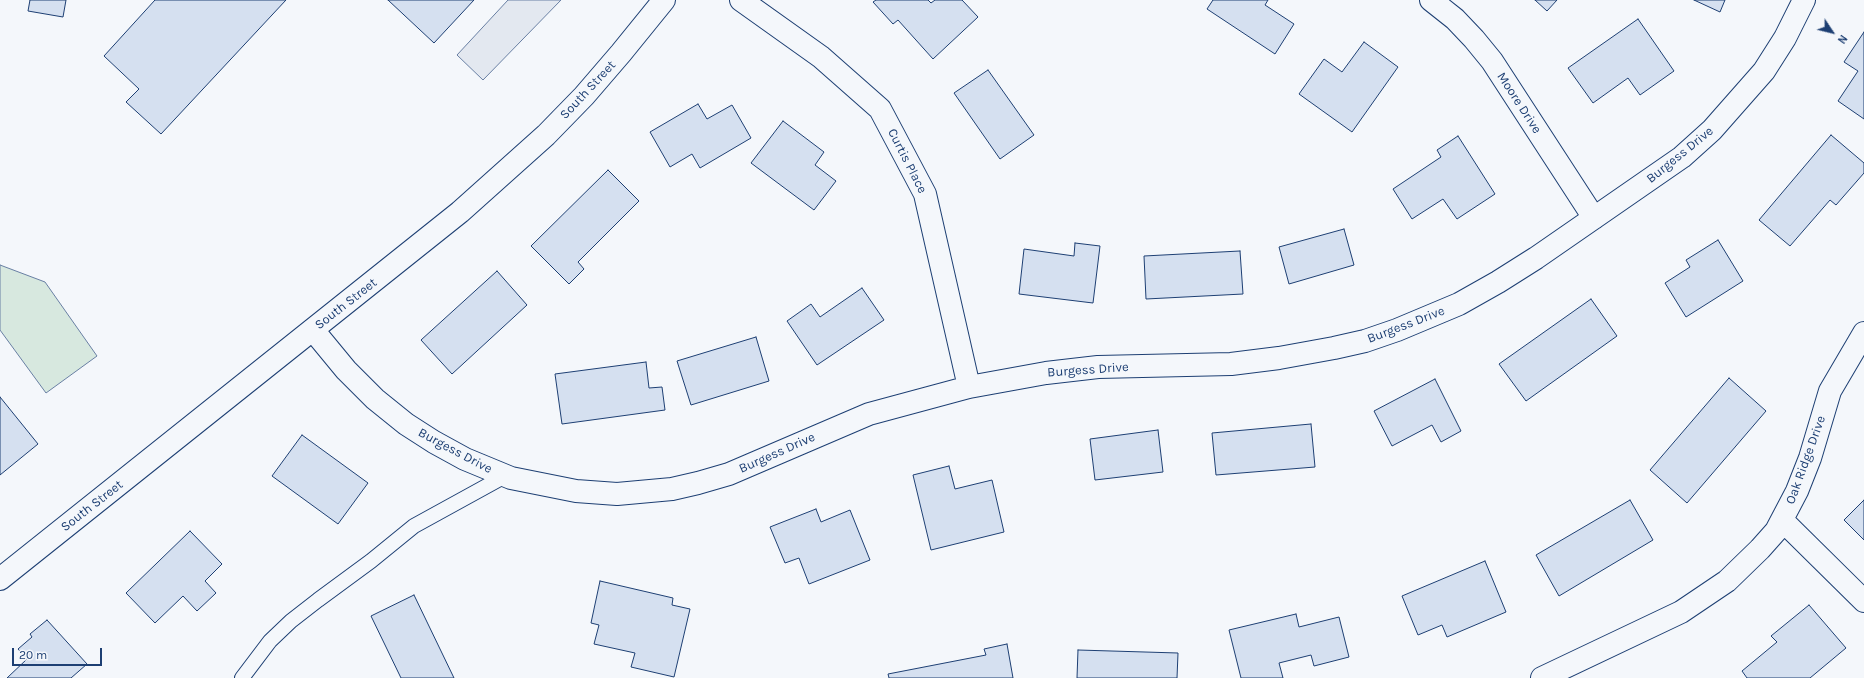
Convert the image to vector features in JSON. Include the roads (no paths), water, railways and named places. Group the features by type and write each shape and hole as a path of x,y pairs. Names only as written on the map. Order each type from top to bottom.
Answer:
{"street":[{"name":"South Street","path":"0,579 460,212 546,135 622,53 664,0"},
{"name":"Curtis Place","path":"741,0 821,57 880,109 925,194 969,387"},
{"name":"Moore Drive","path":"1430,0 1455,19 1492,61 1594,218"},
{"name":"Burgess Drive","path":"313,330 346,370 370,394 406,424 465,459 505,476 576,491 617,494 672,489 729,474 869,414 969,387 1038,374 1098,367 1231,364 1286,357 1365,341 1427,319 1459,304 1498,282 1682,158 1712,130 1764,71 1785,38 1804,0"},
{"name":"Oak Ridge Drive","path":"1542,678 1656,626 1705,597 1744,566 1776,531 1782,520 1797,490 1810,458 1830,390 1864,334"},
{"path":"1782,520 1864,601"}],"lane":[{"path":"242,678 270,641 291,621 414,526 505,476"}]}
